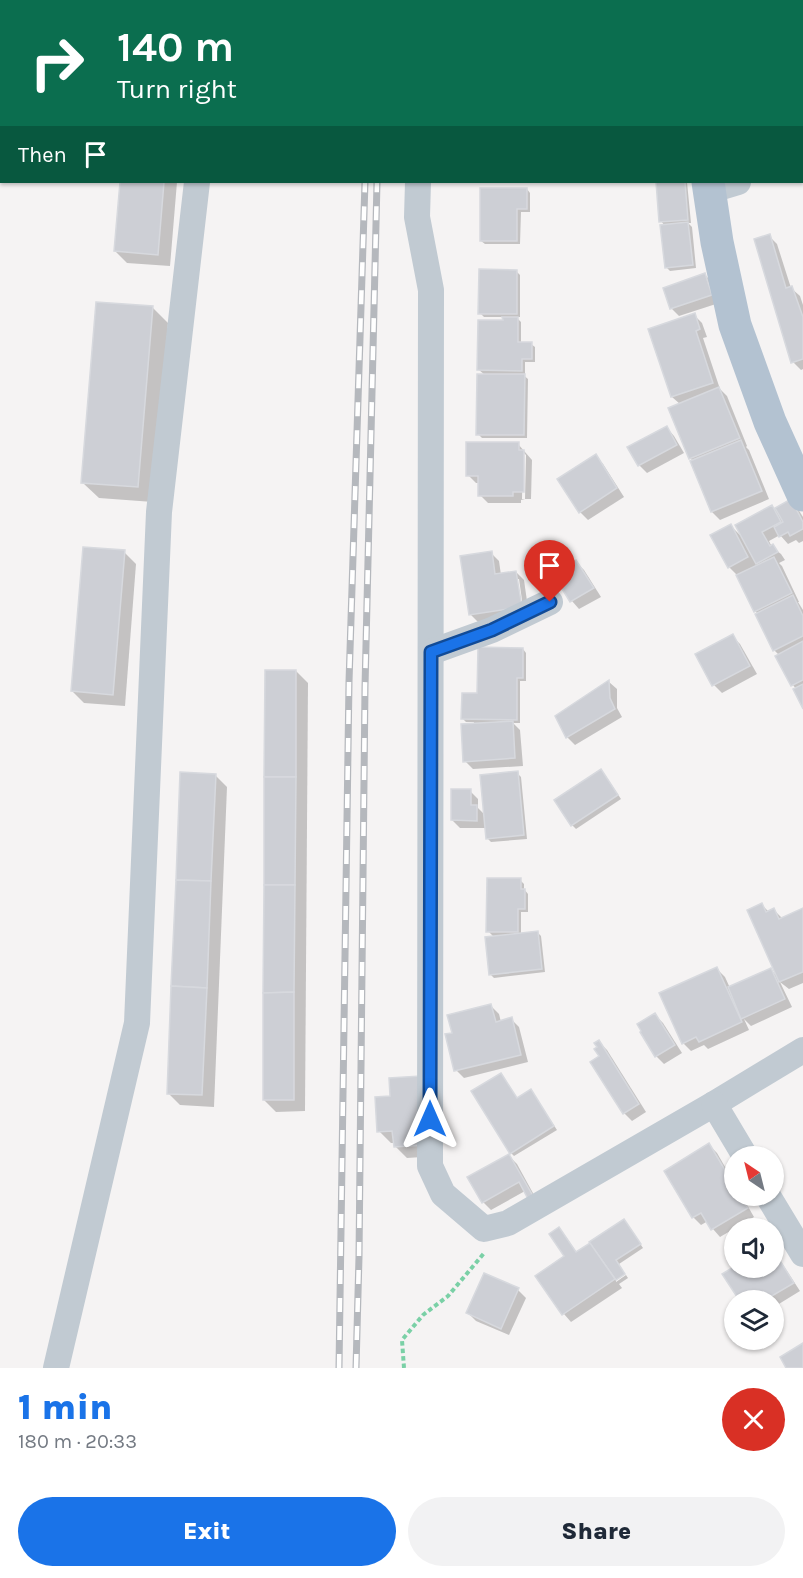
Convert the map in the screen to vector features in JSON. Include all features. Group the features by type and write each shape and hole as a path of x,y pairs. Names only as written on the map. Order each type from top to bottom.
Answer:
{"main road":[{"path":"718,185 717,242 735,325 770,422 803,495"}],"street":[{"path":"56,1368 137,1023 159,512 197,183"},
{"path":"418,183 417,218 431,290 430,1166 443,1194 484,1228 508,1223 803,1050"},
{"path":"431,652 492,630 550,602"},
{"path":"714,1104 739,1146"},
{"path":"774,1206 803,1254"}],"path":[{"path":"404,1368 402,1341 423,1315 448,1296 508,1223"}],"building":[{"path":"120,183 164,183 158,255 114,251"},
{"path":"656,183 685,183 688,220 659,222"},
{"path":"480,188 527,188 527,209 517,209 517,241 480,241"},
{"path":"688,222 693,265 665,268 660,225"},
{"path":"770,234 786,288 792,286 803,317 803,359 791,363 754,239"},
{"path":"479,269 517,270 517,314 478,314"},
{"path":"705,273 712,295 670,309 663,288"},
{"path":"96,302 153,306 138,487 81,483"},
{"path":"695,313 700,329 696,331 713,383 671,397 648,329"},
{"path":"502,317 518,317 518,342 532,342 532,359 522,359 522,371 477,370 478,320 503,320"},
{"path":"477,374 525,374 524,435 476,435"},
{"path":"719,387 740,438 689,459 668,408"},
{"path":"667,426 677,445 638,466 627,447"},
{"path":"741,440 762,491 711,512 690,461"},
{"path":"466,442 519,442 519,450 524,450 524,492 513,492 513,496 478,496 478,476 466,476"},
{"path":"596,454 617,488 579,513 557,479"},
{"path":"791,499 803,522 803,529 790,536 788,532 779,537 774,527 783,522 775,508"},
{"path":"772,505 781,522 762,532 770,546 773,544 778,552 756,564 735,525"},
{"path":"731,524 748,557 728,568 710,535"},
{"path":"83,547 125,550 113,695 71,691"},
{"path":"492,551 495,574 516,571 522,607 469,615 460,556"},
{"path":"774,557 792,593 754,612 736,575"},
{"path":"576,560 594,588 570,602 553,574"},
{"path":"793,595 803,616 803,636 773,651 755,614"},
{"path":"733,634 750,666 712,686 695,654"},
{"path":"803,641 803,680 791,686 775,656"},
{"path":"478,647 523,648 523,678 517,678 517,720 461,719 462,693 477,693"},
{"path":"265,670 296,670 296,777 264,777"},
{"path":"609,680 610,698 615,709 566,738 555,716"},
{"path":"803,684 803,709 793,689"},
{"path":"513,721 515,758 463,762 461,724"},
{"path":"601,769 618,795 571,826 554,800"},
{"path":"518,771 524,835 486,839 480,775"},
{"path":"180,772 216,774 211,881 176,880"},
{"path":"264,777 296,777 295,885 264,885"},
{"path":"451,789 471,789 471,805 477,805 477,821 451,820"},
{"path":"487,878 521,878 521,889 525,889 525,909 518,909 518,932 486,932"},
{"path":"176,880 211,881 207,988 171,986"},
{"path":"264,885 295,885 294,992 263,993"},
{"path":"762,903 766,912 774,908 779,919 803,908 803,972 779,982 747,910"},
{"path":"538,931 542,969 489,975 485,937"},
{"path":"717,967 742,1022 699,1042 696,1037 682,1044 659,993"},
{"path":"771,968 785,999 741,1019 728,987"},
{"path":"171,986 207,988 202,1095 167,1094"},
{"path":"294,992 294,1100 263,1100 263,993"},
{"path":"491,1004 496,1022 512,1017 521,1055 454,1071 445,1034 452,1033 447,1015"},
{"path":"655,1013 675,1045 655,1057 637,1024"},
{"path":"599,1040 639,1104 623,1114 590,1062 599,1056 594,1049 597,1047 594,1043"},
{"path":"501,1073 517,1098 531,1089 554,1126 510,1154 471,1091"},
{"path":"421,1076 426,1145 394,1147 392,1131 377,1132 375,1097 390,1096 389,1078"},
{"path":"709,1143 724,1168 724,1206 747,1206 748,1208 731,1218 724,1218 724,1222 711,1230 701,1213 692,1218 664,1171"},
{"path":"509,1154 533,1196 528,1199 519,1182 482,1203 467,1177"},
{"path":"624,1219 641,1244 616,1260 625,1274 616,1280 589,1242"},
{"path":"559,1227 576,1252 590,1243 615,1279 562,1315 535,1276 564,1256 549,1234"},
{"path":"784,1267 794,1283 782,1290 732,1290 725,1278 784,1278"},
{"path":"484,1273 519,1288 501,1329 466,1313"},
{"path":"803,1343 803,1368 786,1368 780,1357"}],"railway":[{"path":"339,1368 349,682 365,183"},
{"path":"356,1368 365,687 377,183"}],"route":[{"path":"430,1119 431,652 492,630 550,602"}]}
